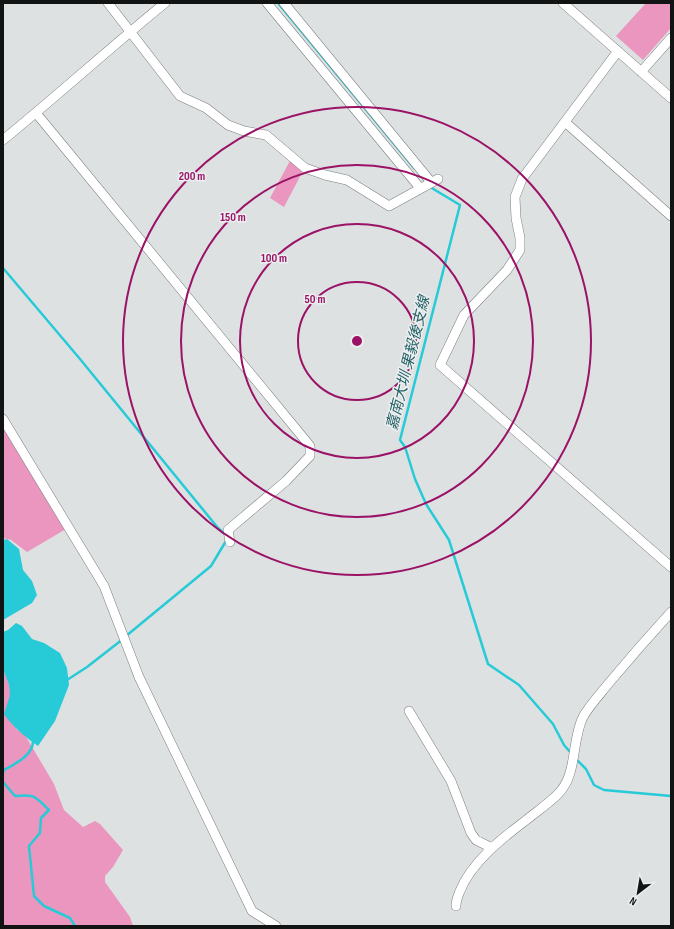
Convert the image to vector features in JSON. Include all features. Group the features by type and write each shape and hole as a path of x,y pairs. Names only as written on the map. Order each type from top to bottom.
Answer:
{"street":[{"path":"108,3 180,96 206,108 228,125 244,131 266,135 305,168 325,175 347,180 389,206 434,180 284,3"},
{"path":"3,140 165,3"},
{"path":"267,3 420,188"},
{"path":"563,3 671,98"},
{"path":"641,72 671,38"},
{"path":"618,51 522,179 515,197 520,250 507,270 464,315 440,365 671,567"},
{"path":"36,113 310,446 310,456 286,481 228,530 230,542"},
{"path":"565,122 671,216"},
{"path":"3,419 104,586 139,677 252,911 276,926"},
{"path":"456,906 463,882 478,862 492,848 559,793 570,777 575,741 583,717 636,651 671,612"},
{"path":"409,711 451,781 471,833 476,840 492,848"}],"shaded area":[{"path":"646,3 671,3 671,28 643,60 616,36"},
{"path":"292,157 305,167 284,207 270,198"},
{"path":"3,417 66,529 27,552 11,540 3,538"},
{"path":"3,669 9,685 16,729 25,735 54,784 64,810 83,827 95,821 100,824 123,850 113,867 105,876 105,882 130,917 133,926 3,926"}],"water":[{"path":"7,539 19,549 23,570 32,581 37,595 32,603 3,620 3,540"},
{"path":"16,623 22,626 32,639 44,643 60,653 67,668 69,685 55,721 38,746 20,732 4,714 10,695 9,685 3,669 3,632 8,630"}],"waterway":[{"name":"嘉南大圳 果毅後支線","path":"278,3 414,168"},
{"name":"嘉南大圳 果毅後支線","path":"430,187 460,205 400,440 405,447 415,479 426,504 449,540 488,664 519,685 553,724 564,745 571,753"},
{"path":"3,268 80,359 218,528 226,535"},
{"path":"126,636 211,566 226,541"},
{"path":"67,680 87,667 123,639"},
{"path":"3,773 4,770 27,755 33,740"},
{"name":"嘉南大圳 果毅後支線","path":"576,759 586,769 594,785 604,790 671,796"},
{"path":"3,782 15,796 27,795 34,797 49,810 41,818 40,833 29,846 34,896 44,906 70,918 75,926"}]}
